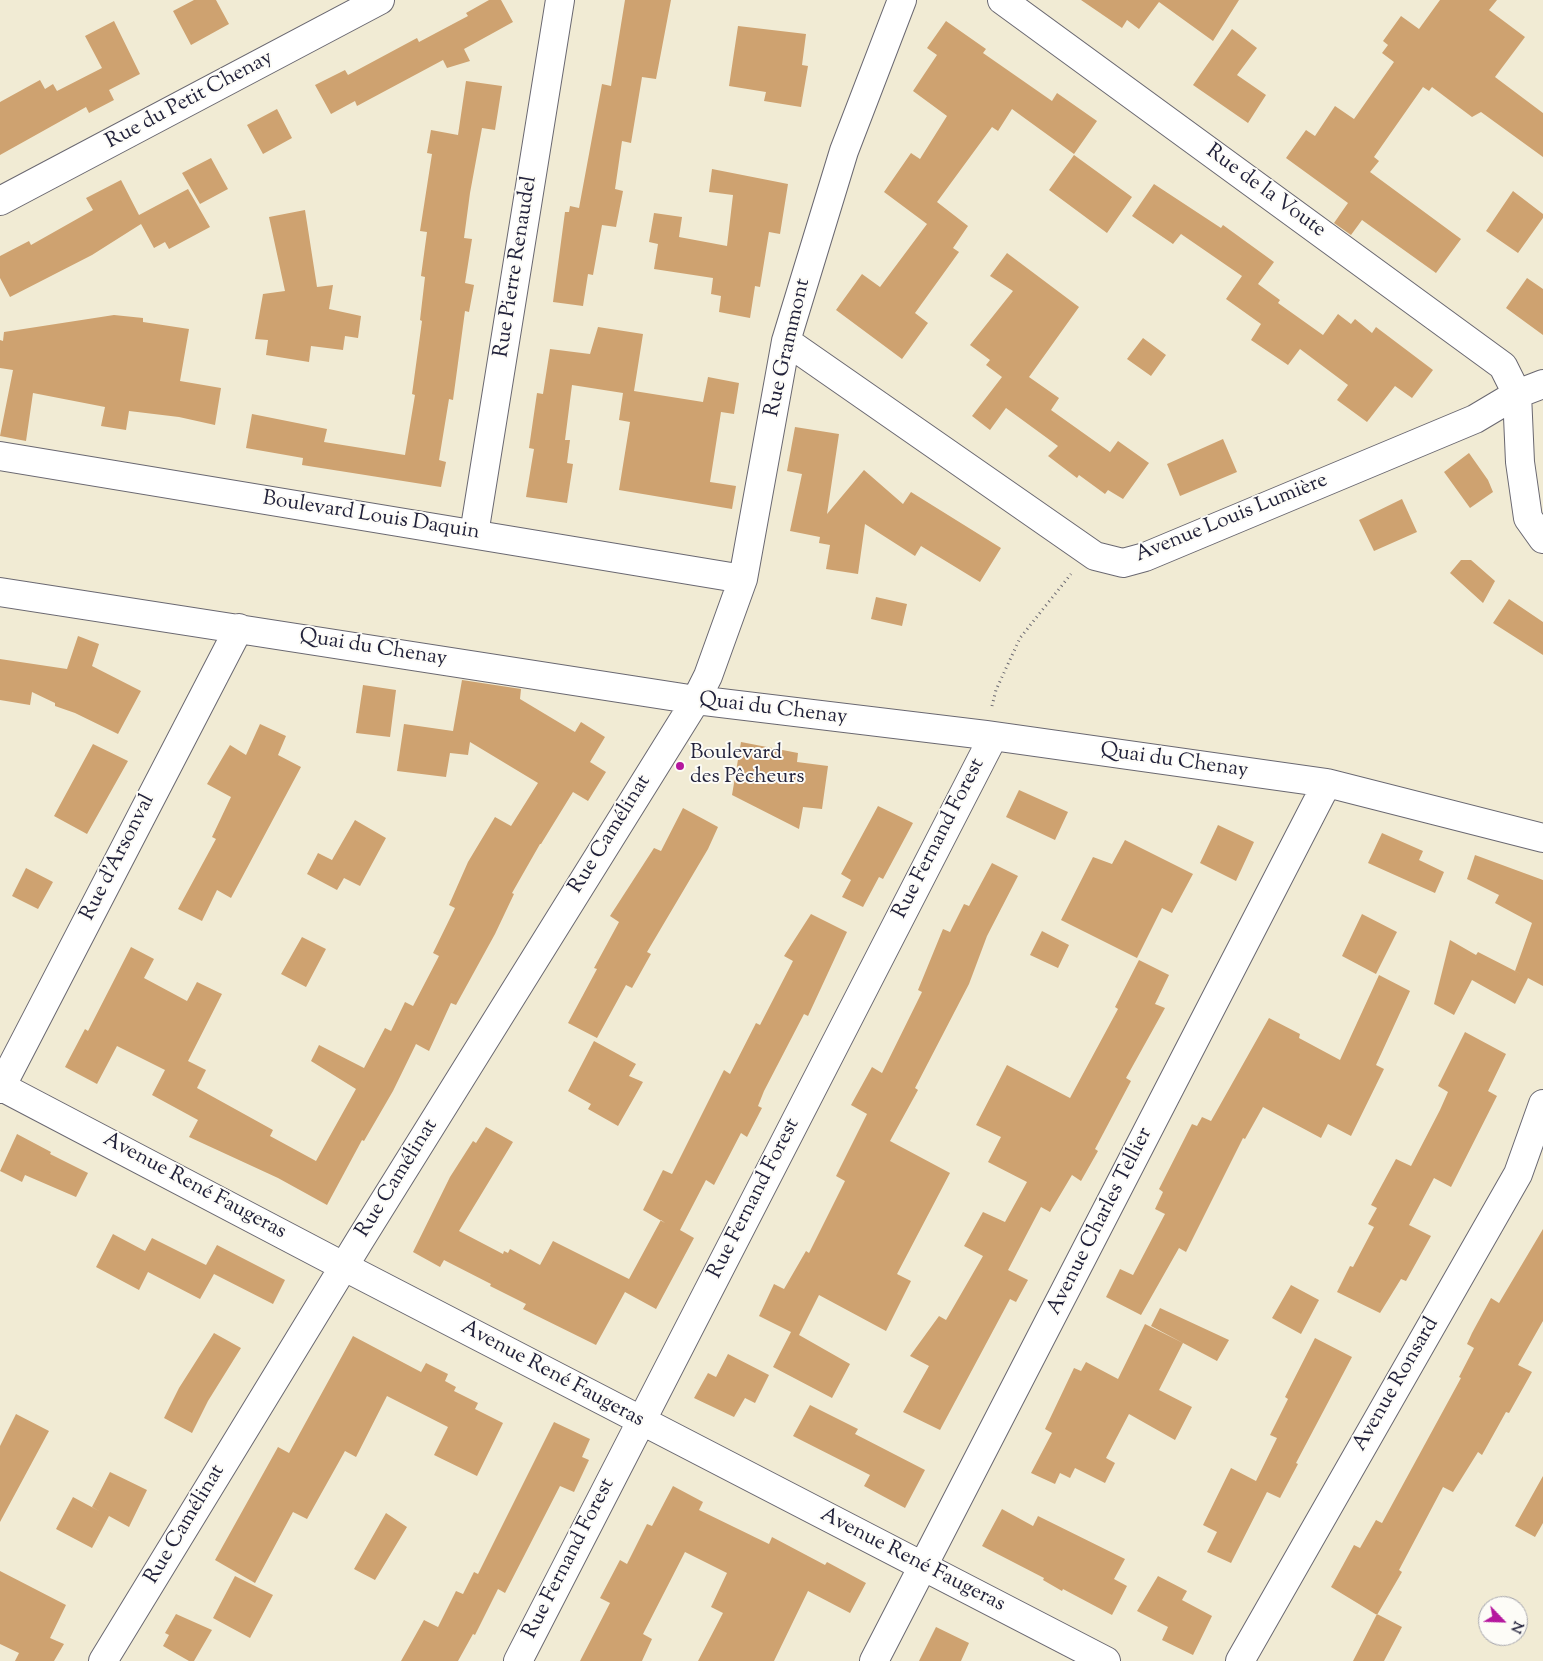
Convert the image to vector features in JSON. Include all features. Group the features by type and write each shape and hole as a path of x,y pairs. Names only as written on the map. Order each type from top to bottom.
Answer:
{"street":[{"name":"Rue du Petit Chenay","path":"0,201 380,0"},
{"name":"Rue Pierre Renaudel","path":"474,534 560,0"},
{"name":"Rue Grammont","path":"696,700 708,676 743,579 786,341 844,151 902,0"},
{"name":"Rue de la Voute","path":"1002,0 1503,366 1518,394"},
{"name":"Avenue Louis Lumière","path":"786,341 1089,552 1096,556 1123,563 1145,557 1475,419 1518,394 1543,384"},
{"path":"1518,394 1520,462 1528,518 1543,539"},
{"name":"Boulevard Louis Daquin","path":"0,456 743,579"},
{"name":"Quai du Chenay","path":"0,592 696,700 989,736 1327,783 1543,838"},
{"name":"Rue d'Arsonval","path":"0,1087 239,628"},
{"name":"Rue Camélinat","path":"103,1661 344,1266 696,700"},
{"name":"Rue Fernand Forest","path":"518,1661 642,1421 989,736"},
{"name":"Avenue Charles Tellier","path":"874,1661 1327,783"},
{"name":"Avenue René Faugeras","path":"0,1087 1106,1661"},
{"name":"Avenue Ronsard","path":"1240,1661 1518,1174 1543,1104"}],"path":[{"path":"989,736 996,690 1020,638 1089,552"}],"building":[{"path":"194,0 216,0 229,24 191,45 173,11"},
{"path":"489,0 501,0 513,22 464,49 470,61 447,68 443,60 357,106 355,101 331,114 315,85 345,70 348,75 417,38 419,42 468,16 466,13"},
{"path":"625,0 671,0 656,79 642,77 631,143 622,141 615,189 623,191 616,227 602,225 593,275 588,274 583,306 553,302 565,212 569,212 570,206 579,208 602,84 611,86"},
{"path":"1081,0 1239,0 1213,41 1159,2 1139,29 1127,20 1122,28"},
{"path":"1440,0 1497,0 1489,10 1525,37 1495,77 1543,113 1543,157 1481,112 1472,117 1432,87 1429,91 1423,87 1374,157 1379,161 1370,172 1461,239 1436,273 1362,220 1351,235 1334,223 1348,203 1286,158 1306,130 1315,136 1335,106 1354,119 1394,62 1382,53 1388,45 1383,41 1401,16 1419,29"},
{"path":"114,21 140,74 109,90 114,100 89,113 86,107 0,155 0,102 40,80 45,89 53,84 57,91 102,68 85,36"},
{"path":"946,21 986,49 983,53 1052,101 1057,93 1097,121 1074,154 1012,109 998,131 992,127 937,202 968,226 953,248 959,252 915,313 928,323 902,359 836,310 862,274 880,287 927,224 884,192 911,153 920,159 947,116 913,91 937,55 927,48"},
{"path":"738,26 806,34 802,65 808,66 801,107 764,101 766,92 729,86"},
{"path":"1232,29 1257,48 1237,75 1266,95 1248,123 1193,85"},
{"path":"466,81 502,86 495,130 482,128 470,193 464,238 472,239 465,283 474,285 469,312 465,311 453,400 449,399 439,460 446,462 441,487 302,465 303,458 246,448 252,414 327,429 324,442 405,455 415,395 412,394 422,321 420,320 425,277 421,276 427,232 420,231 432,154 427,153 431,130 458,135"},
{"path":"277,109 292,138 263,154 247,125"},
{"path":"1074,155 1132,197 1107,233 1049,190"},
{"path":"211,158 228,189 200,204 182,173"},
{"path":"712,169 788,184 780,234 769,232 760,287 755,286 750,318 719,312 721,296 711,294 713,278 654,269 658,244 649,242 654,213 682,217 679,237 727,246 733,195 709,192"},
{"path":"121,180 139,215 188,189 210,227 169,249 165,242 154,248 141,224 92,255 10,297 0,278 0,256 29,241 31,245 93,210 86,198"},
{"path":"1154,184 1221,228 1223,225 1274,262 1258,284 1280,300 1278,303 1323,335 1338,314 1351,324 1355,319 1372,333 1376,327 1433,370 1412,398 1395,386 1367,422 1337,400 1348,385 1300,349 1288,365 1251,340 1261,324 1226,299 1242,276 1181,234 1173,244 1132,216"},
{"path":"1513,191 1543,214 1543,218 1518,253 1486,231"},
{"path":"305,210 317,287 333,285 329,309 361,316 358,338 345,336 343,350 311,346 309,362 266,355 268,340 255,339 263,294 285,291 269,217"},
{"path":"1007,253 1079,307 1029,377 1059,398 1051,410 1110,452 1118,441 1149,463 1123,499 1108,490 1105,494 1079,475 1077,478 1048,456 1058,446 1006,408 990,430 972,416 1002,377 986,365 990,360 970,345 1013,291 990,276"},
{"path":"1527,278 1543,289 1543,335 1506,308"},
{"path":"114,315 143,318 143,322 189,329 180,381 221,388 215,425 179,417 129,411 126,430 101,426 105,407 33,393 26,441 0,436 13,370 0,368 0,340 3,341 4,332"},
{"path":"598,327 643,334 634,391 703,402 708,377 739,383 734,414 721,412 710,482 736,486 732,509 619,490 630,422 619,420 623,393 572,385 565,440 570,440 567,463 573,464 567,503 526,497 534,449 529,448 537,393 543,394 550,349 590,354"},
{"path":"1143,338 1166,355 1151,376 1127,359"},
{"path":"795,427 839,434 827,514 864,470 903,504 911,492 1001,548 980,582 921,546 915,556 865,524 858,574 826,569 830,545 819,543 820,537 790,531 802,474 787,471"},
{"path":"1223,439 1237,472 1180,496 1167,464"},
{"path":"1469,453 1488,480 1493,492 1470,508 1444,472"},
{"path":"1402,499 1417,532 1374,551 1359,520"},
{"path":"1461,560 1471,560 1495,581 1483,603 1450,573"},
{"path":"876,597 907,604 902,626 871,619"},
{"path":"1509,599 1543,622 1543,655 1493,623"},
{"path":"78,636 99,644 92,666 141,691 118,734 75,713 55,706 55,703 32,692 30,705 0,700 0,659 67,669"},
{"path":"462,680 521,689 520,699 575,732 581,722 605,737 590,762 606,772 588,801 573,792 512,893 514,894 495,934 456,1005 451,1003 429,1051 416,1044 393,1091 364,1141 362,1140 327,1205 278,1178 189,1137 198,1120 152,1095 165,1070 117,1046 97,1084 65,1067 85,1029 88,1031 131,947 154,959 144,978 187,1001 197,982 222,994 188,1061 206,1070 197,1088 273,1130 270,1136 316,1161 356,1089 311,1061 319,1045 364,1068 385,1028 391,1031 405,1002 413,1006 439,956 433,953 455,908 449,905 468,862 495,817 511,826 538,783 470,742 468,755 450,753 446,777 397,771 404,724 453,731"},
{"path":"363,685 396,690 390,737 356,733"},
{"path":"260,724 286,736 278,755 301,767 231,898 217,890 202,921 178,909 216,839 212,837 231,797 207,784 230,745 246,755"},
{"path":"741,742 798,753 797,762 828,766 822,809 803,807 799,829 732,795"},
{"path":"93,744 128,761 87,834 54,816"},
{"path":"1019,790 1068,812 1055,840 1006,817"},
{"path":"878,806 913,823 883,879 879,877 863,907 842,897 851,880 841,874"},
{"path":"683,808 718,827 708,849 647,952 651,954 632,988 626,985 597,1038 568,1023 597,969 594,968 619,922 610,916 654,848 661,851"},
{"path":"355,820 386,838 360,886 344,878 337,890 307,874 318,853 332,860"},
{"path":"1218,825 1254,842 1236,881 1200,863"},
{"path":"1382,833 1423,851 1419,860 1444,872 1435,893 1368,863"},
{"path":"1125,840 1193,874 1172,913 1162,908 1137,958 1061,920 1093,857 1112,864"},
{"path":"1475,855 1543,880 1543,986 1528,978 1515,1004 1472,980 1454,1015 1434,1004 1450,940 1476,955 1478,952 1515,971 1532,923 1495,903 1499,895 1467,879"},
{"path":"992,863 1018,876 987,936 969,984 915,1088 918,1090 890,1141 950,1173 897,1274 911,1281 886,1331 819,1295 799,1335 850,1364 832,1398 773,1367 791,1332 759,1316 774,1284 784,1289 806,1251 809,1253 845,1181 836,1176 867,1114 851,1105 872,1067 882,1073 922,992 918,990 943,929 950,932 964,904 969,906"},
{"path":"26,868 53,882 38,909 12,896"},
{"path":"811,914 847,932 808,1016 804,1014 764,1091 758,1106 762,1108 747,1137 741,1133 714,1185 706,1180 680,1230 694,1238 656,1309 625,1292 596,1345 523,1309 526,1304 444,1260 440,1267 413,1252 450,1177 473,1141 476,1143 486,1127 513,1142 459,1231 503,1254 504,1251 508,1253 510,1249 540,1265 553,1241 629,1279 661,1220 643,1210 663,1170 672,1174 724,1070 730,1074 756,1023 760,1025 793,961 784,956"},
{"path":"1362,914 1397,932 1376,974 1342,956"},
{"path":"1042,931 1069,945 1058,968 1030,955"},
{"path":"302,937 326,949 306,987 281,974"},
{"path":"1139,960 1169,975 1155,1004 1165,1008 1126,1078 1131,1081 1095,1149 1098,1151 1081,1181 1072,1175 1050,1212 1041,1207 1008,1270 1028,1280 1016,1302 1010,1299 940,1430 903,1412 929,1366 910,1356 939,1316 946,1320 983,1256 964,1246 983,1212 1005,1222 1027,1182 988,1162 1001,1137 976,1125 1007,1065 1070,1098 1118,1009 1115,1007"},
{"path":"1379,975 1410,991 1376,1065 1384,1069 1351,1136 1328,1124 1321,1138 1263,1107 1245,1139 1243,1138 1186,1252 1179,1248 1141,1315 1106,1297 1120,1269 1133,1275 1165,1214 1155,1209 1163,1192 1159,1189 1192,1124 1197,1126 1202,1117 1211,1121 1269,1018 1300,1034 1299,1038 1340,1060"},
{"path":"1465,1032 1506,1054 1488,1091 1497,1096 1451,1187 1434,1178 1409,1225 1431,1236 1406,1281 1401,1279 1380,1313 1337,1292 1350,1266 1353,1267 1374,1227 1368,1224 1377,1208 1371,1205 1396,1159 1411,1166 1440,1110 1448,1092 1438,1086"},
{"path":"594,1041 636,1064 629,1076 643,1082 618,1126 588,1109 591,1104 568,1091"},
{"path":"17,1134 51,1152 50,1154 88,1173 76,1197 25,1175 22,1182 0,1171"},
{"path":"1543,1229 1543,1321 1518,1365 1532,1372 1509,1413 1506,1412 1482,1455 1478,1452 1453,1492 1443,1487 1399,1570 1402,1572 1377,1615 1331,1587 1354,1545 1360,1548 1376,1520 1382,1523 1461,1378 1459,1377 1474,1348 1467,1344 1491,1298 1499,1303"},
{"path":"113,1234 145,1251 152,1238 206,1265 217,1245 285,1280 273,1304 214,1274 200,1299 148,1272 139,1290 96,1267"},
{"path":"1291,1285 1319,1300 1301,1334 1272,1318"},
{"path":"1160,1308 1229,1340 1217,1361 1151,1326"},
{"path":"1145,1324 1183,1343 1159,1390 1192,1407 1175,1440 1129,1414 1106,1458 1115,1463 1105,1483 1075,1468 1070,1478 1060,1473 1055,1484 1031,1473 1052,1433 1045,1429 1074,1368 1081,1371 1086,1362 1118,1379"},
{"path":"214,1333 241,1348 208,1401 192,1433 164,1418 179,1388"},
{"path":"353,1336 421,1372 426,1363 448,1374 445,1381 456,1387 454,1391 478,1403 475,1409 503,1423 477,1476 434,1455 448,1427 387,1396 356,1457 345,1451 307,1519 293,1512 255,1583 215,1560 278,1447 289,1453"},
{"path":"1315,1338 1352,1357 1296,1463 1298,1464 1280,1498 1267,1492 1231,1563 1207,1552 1217,1532 1203,1525 1231,1468 1256,1481 1277,1438 1270,1435 1288,1399 1285,1397"},
{"path":"728,1354 769,1375 755,1403 745,1398 734,1417 694,1398 708,1373 716,1377"},
{"path":"810,1405 858,1429 855,1434 925,1470 905,1508 864,1486 870,1475 793,1436"},
{"path":"16,1414 49,1431 0,1522 0,1446"},
{"path":"554,1422 590,1439 582,1457 589,1460 574,1492 560,1486 505,1593 498,1589 475,1635 473,1634 458,1661 401,1661 424,1620 438,1627 456,1591 463,1594 474,1572 478,1574"},
{"path":"110,1472 147,1490 129,1527 109,1516 92,1548 56,1529 73,1497 99,1511 92,1507"},
{"path":"1543,1476 1543,1523 1535,1537 1515,1526"},
{"path":"673,1486 703,1502 699,1510 769,1544 772,1537 825,1565 827,1562 866,1583 850,1613 808,1591 774,1661 698,1661 723,1613 711,1607 727,1573 685,1552 643,1634 652,1639 642,1661 580,1661 610,1603 600,1598 620,1560 627,1564 647,1524 652,1526"},
{"path":"1002,1509 1033,1526 1038,1516 1125,1559 1114,1579 1127,1586 1112,1615 1063,1589 1062,1591 1043,1580 1044,1578 982,1546"},
{"path":"386,1513 407,1527 375,1580 354,1569"},
{"path":"0,1571 66,1605 50,1638 64,1644 54,1661 15,1661 19,1653 0,1644"},
{"path":"235,1576 273,1595 250,1638 213,1618"},
{"path":"1158,1576 1187,1591 1182,1600 1212,1616 1193,1655 1162,1640 1168,1627 1137,1611"},
{"path":"176,1614 212,1630 194,1661 189,1661 163,1646 169,1635 165,1633"},
{"path":"1377,1614 1402,1627 1384,1661 1353,1661"},
{"path":"936,1627 969,1643 961,1661 919,1661"}],"place":[{"name":"Boulevard des Pêcheurs","path":"680,766"}]}
